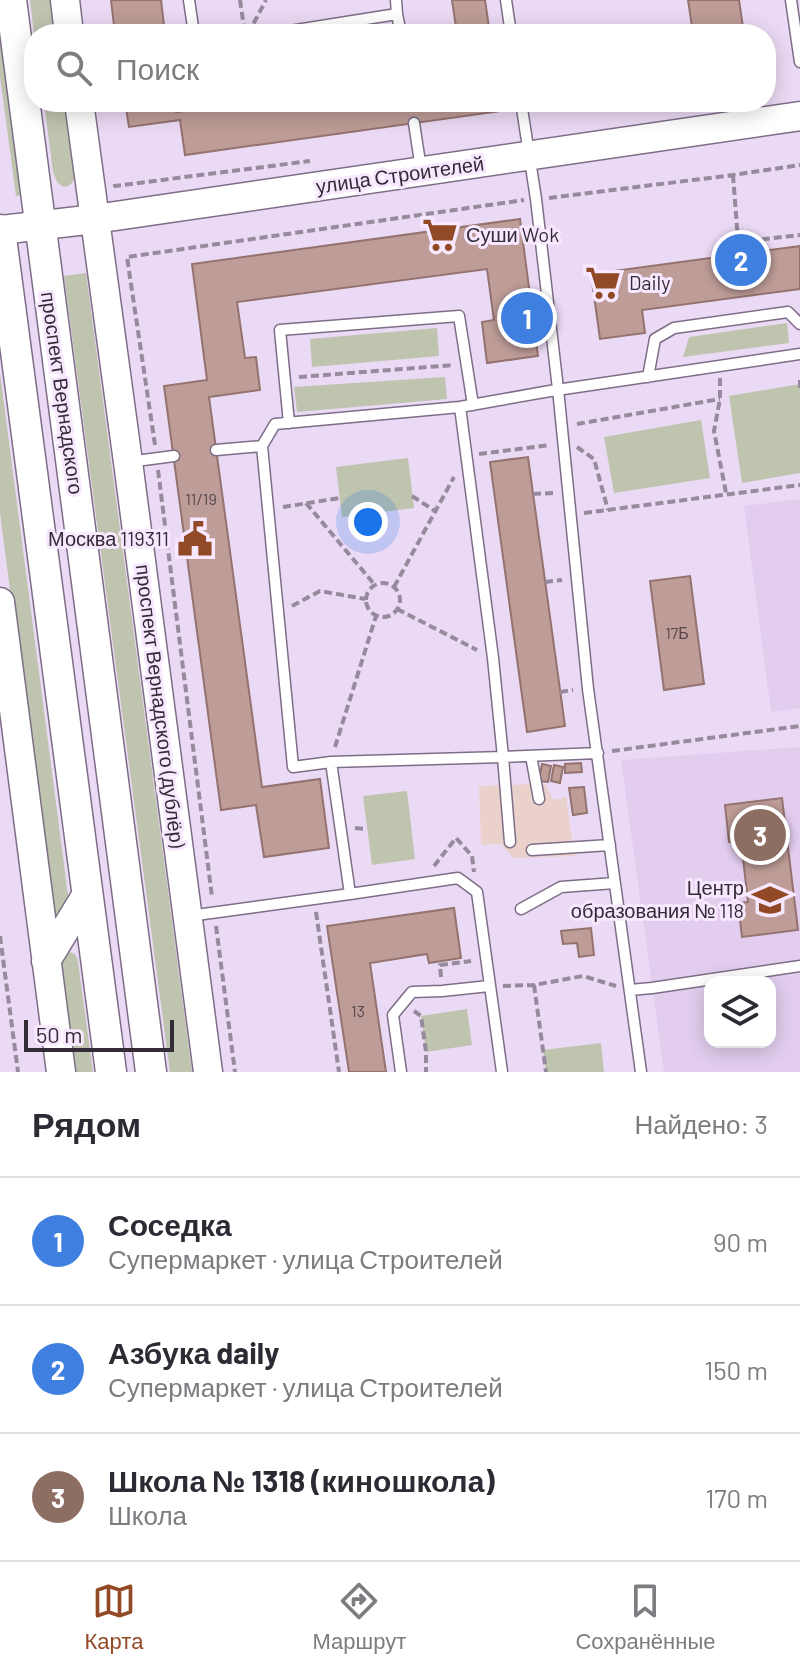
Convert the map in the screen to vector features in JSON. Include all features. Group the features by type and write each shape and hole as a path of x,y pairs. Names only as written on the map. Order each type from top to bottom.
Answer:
{"main road":[{"name":"проспект Вернадского","path":"11,0 24,100"},
{"name":"проспект Вернадского","path":"26,112 151,1072"},
{"name":"проспект Вернадского","path":"0,230 111,1072"}],"street":[{"path":"65,0 68,24"},
{"name":"проспект Вернадского (дублёр)","path":"80,112 128,462 201,914 208,1072"},
{"name":"улица Строителей","path":"0,230 95,219 800,116"},
{"path":"0,602 61,1072"},
{"path":"46,961 87,894"}],"lane":[{"path":"189,0 193,24"},
{"path":"396,0 399,24"},
{"path":"506,0 510,24"},
{"path":"791,0 800,62"},
{"path":"334,24 397,14"},
{"path":"523,112 558,389 588,689 641,1072"},
{"path":"414,123 422,171"},
{"path":"648,377 655,339 674,328 788,312 800,324"},
{"path":"289,423 280,330 459,316 473,405"},
{"path":"598,753 331,762 293,767 262,446 275,424 460,407 558,389 800,354"},
{"path":"460,407 493,658 510,842"},
{"path":"216,450 262,446"},
{"path":"128,462 174,456"},
{"path":"531,756 539,799"},
{"path":"331,762 350,894"},
{"path":"532,850 610,845"},
{"path":"201,914 458,878 477,892 502,1072"},
{"path":"521,909 561,887 615,883"},
{"path":"630,990 800,966"},
{"path":"401,1072 393,1015 412,992 489,986"}],"path":[{"path":"240,0 244,24"},
{"path":"252,24 266,0"},
{"path":"113,170 115,186 312,161"},
{"path":"235,1072 201,914 157,458 127,257 800,165"},
{"path":"733,175 739,254"},
{"path":"738,242 800,235"},
{"path":"285,378 466,364"},
{"path":"800,380 800,388"},
{"path":"571,425 720,399 714,431 726,493"},
{"path":"394,587 466,456 572,444 594,459 608,510"},
{"path":"569,515 800,485"},
{"path":"412,496 435,511"},
{"path":"268,510 340,498"},
{"path":"306,503 374,585"},
{"path":"384,583 394,587 400,600 397,609 388,616 376,616 368,609 367,593 374,585 384,583"},
{"path":"278,613 320,591 365,599"},
{"path":"397,609 493,658"},
{"path":"331,762 376,616"},
{"path":"598,753 800,726"},
{"path":"420,883 456,838 472,856"},
{"path":"318,921 339,1072"},
{"path":"0,936 18,1072"},
{"path":"442,991 440,965 486,959"},
{"path":"489,986 534,985 583,976 630,990"},
{"path":"534,985 546,1072"},
{"path":"403,1002 421,1016 426,1072"}],"shaded area":[{"path":"800,499 800,708 771,712 744,506"},
{"path":"800,747 800,1072 664,1072 621,760"},
{"path":"546,785 553,800 566,797 577,856 513,858 501,844 481,845 479,786"}],"green space":[{"path":"30,0 51,0 54,24 33,24"},
{"path":"0,26 23,195 16,196 0,77"},
{"path":"45,112 66,112 74,180 63,187 53,172"},
{"path":"86,273 192,1072 170,1072 64,276"},
{"path":"787,323 789,343 683,357 689,337"},
{"path":"437,328 439,356 312,367 310,339"},
{"path":"0,373 69,903 62,915 55,914 51,906 0,513"},
{"path":"445,377 447,399 297,412 294,387"},
{"path":"800,384 800,473 742,483 729,396"},
{"path":"701,420 710,478 614,493 604,437"},
{"path":"408,458 414,508 342,517 336,467"},
{"path":"407,791 415,859 372,865 363,796"},
{"path":"68,952 78,960 93,1072 74,1072 60,963"},
{"path":"467,1009 472,1045 426,1052 421,1016"},
{"path":"601,1043 604,1072 546,1072 543,1050"}],"building":[{"path":"111,0 161,0 164,24 114,24"},
{"path":"452,0 485,0 489,24 456,24"},
{"path":"688,0 739,0 743,24 692,24"},
{"path":"127,112 494,112 185,155 180,120 129,127"},
{"path":"520,219 538,356 487,363 482,322 494,320 487,269 237,302 245,358 256,357 260,390 209,397 262,787 320,779 329,848 264,857 256,805 221,810 164,386 207,380 192,264"},
{"path":"800,246 800,289 642,310 645,333 600,339 591,274"},
{"path":"528,457 565,726 527,732 490,462"},
{"path":"690,576 704,684 664,690 650,581"},
{"path":"581,763 582,772 565,773 565,764"},
{"path":"542,764 551,766 548,782 539,781"},
{"path":"554,765 563,767 560,783 551,781"},
{"path":"584,787 587,813 573,815 569,788"},
{"path":"782,798 798,930 742,937 738,903 748,902 741,841 729,842 725,805"},
{"path":"454,908 461,958 429,963 427,954 370,963 386,1072 349,1072 327,926"},
{"path":"591,928 594,955 579,957 577,943 563,944 561,931"}],"place":[{"name":"Суши Wok","path":"440,235"},
{"name":"Азбука daily","path":"741,260"},
{"name":"Daily","path":"603,283"},
{"name":"Соседка","path":"527,318"},
{"name":"Москва 119311","path":"195,539"},
{"name":"Школа № 1318 (киношкола)","path":"760,835"},
{"name":"Центр образования № 118","path":"770,900"}]}
